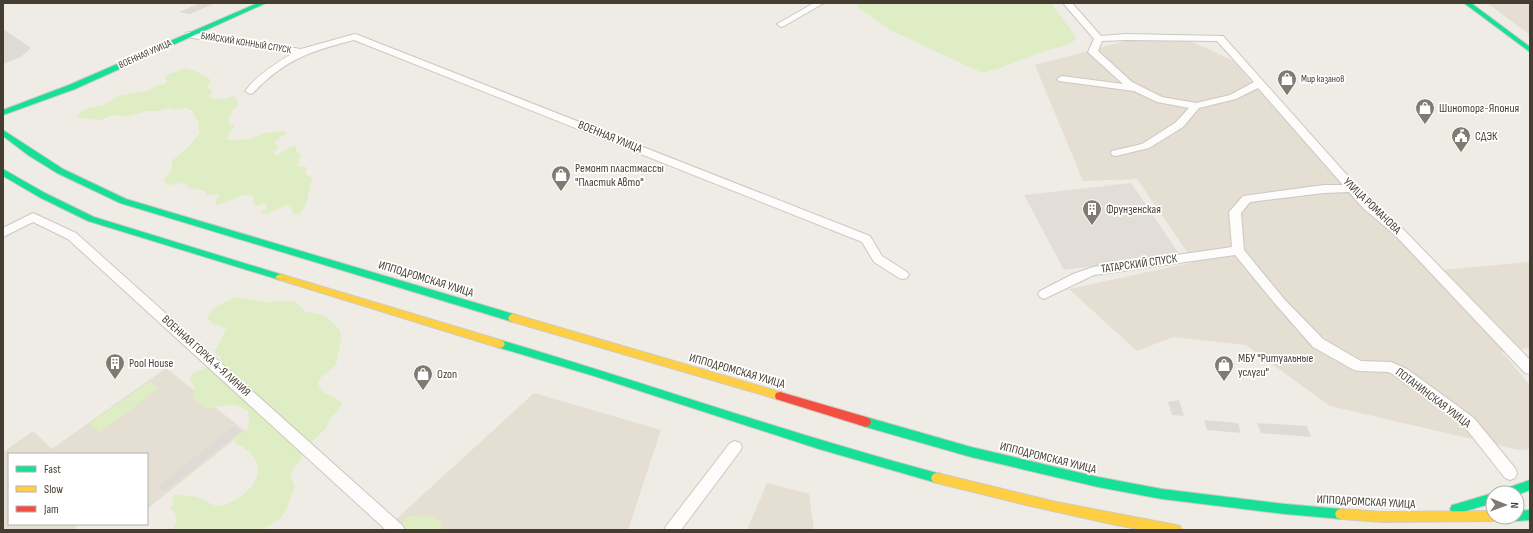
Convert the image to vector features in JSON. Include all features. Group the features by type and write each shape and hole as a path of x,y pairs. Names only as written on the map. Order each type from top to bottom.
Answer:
{"main road":[{"name":"ВОЕННАЯ УЛИЦА","path":"3,114 27,103 72,87 248,3"},
{"name":"ВОЕННАЯ УЛИЦА","path":"186,33 263,3"},
{"path":"1467,3 1530,50"},
{"path":"1480,3 1530,40"},
{"name":"ИППОДРОМСКАЯ УЛИЦА","path":"3,132 19,145 61,172 110,195 147,208 561,332 971,452 1098,482 1162,494 1270,508 1383,517 1485,516"},
{"path":"3,172 42,195 91,219 124,224 901,469 1017,499 1103,518 1176,530"},
{"path":"131,213 147,208"},
{"path":"1424,517 1485,500"}],"street":[{"path":"781,24 820,3"},
{"path":"1067,3 1099,39 1093,52 1129,84 1160,100 1196,106 1233,97 1260,83"},
{"name":"БИЙСКИЙ КОННЫЙ СПУСК","path":"186,33 302,52"},
{"name":"ВОЕННАЯ УЛИЦА","path":"302,52 355,37 866,240 878,260 903,275"},
{"name":"УЛИЦА РОМАНОВА","path":"1099,39 1124,37 1220,38 1366,205 1399,232 1530,369"},
{"path":"250,91 257,83 272,71 302,52"},
{"path":"1062,80 1135,88"},
{"path":"1116,152 1145,146 1179,125 1196,106"},
{"path":"1238,251 1235,212 1247,199 1324,189 1351,188"},
{"name":"ВОЕННАЯ ГОРКА 4-Я ЛИНИЯ","path":"3,233 33,217 72,236 397,530"},
{"name":"ТАТАРСКИЙ СПУСК","path":"1044,294 1077,276 1093,271 1221,252 1238,251"},
{"name":"ПОТАНИНСКАЯ УЛИЦА","path":"1238,251 1281,303 1318,343 1359,366 1391,367 1402,373 1469,422 1510,473"},
{"path":"672,530 736,448"}],"shaded area":[{"path":"200,3 216,3 190,14 179,12"},
{"path":"1487,3 1530,3 1530,35"},
{"path":"3,29 31,48 21,57 3,64"},
{"path":"1133,39 1190,41 1232,60 1355,199 1431,271 1530,262 1530,348 1502,352 1530,385 1530,449 1519,450 1330,406 1246,345 1173,337 1137,351 1069,289 1194,262 1137,179 1083,181 1035,65"},
{"path":"1131,183 1180,255 1064,270 1024,195"},
{"path":"166,368 245,431 148,508 148,453 8,453 8,525 79,525 73,530 4,530 3,452 33,431 52,449"},
{"path":"534,393 661,430 628,530 401,530 392,523"},
{"path":"1179,400 1184,416 1172,415 1168,402"},
{"path":"1204,420 1238,423 1241,433 1207,430"},
{"path":"1257,423 1307,426 1311,437 1261,433"},
{"path":"234,426 241,431 164,492 158,486"},
{"path":"767,483 809,494 814,530 747,530"}],"green space":[{"path":"858,3 1051,3 1076,39 1070,44 982,73 890,30 857,7"},
{"path":"186,68 200,73 211,80 207,87 213,90 209,98 224,99 235,96 239,104 233,110 228,122 235,126 227,137 228,140 251,139 268,132 282,131 287,133 274,142 279,147 273,154 277,156 290,147 296,146 297,153 301,154 297,166 307,167 305,174 313,178 307,203 298,215 294,214 287,205 267,214 261,214 267,206 265,203 258,206 253,204 253,196 248,195 239,196 216,205 215,202 218,198 218,194 205,195 206,191 190,188 184,183 168,185 164,179 172,168 172,161 188,147 200,133 198,127 199,121 194,117 193,111 185,108 174,110 170,108 158,111 147,111 128,116 113,115 101,120 79,118 77,116 85,109 104,105 118,96 147,91 152,89 154,86 164,84 167,81 165,76"},
{"path":"235,297 265,302 293,301 305,312 317,313 325,316 340,330 341,341 336,365 318,380 323,392 339,400 342,404 339,410 332,416 325,429 306,447 300,461 290,474 295,487 286,510 281,518 262,530 173,530 176,524 176,516 171,509 174,495 196,497 215,505 222,506 241,496 249,489 255,482 258,474 256,460 244,448 235,443 233,437 248,429 248,411 233,405 224,405 207,409 193,398 195,387 191,383 190,378 195,372 219,363 221,357 216,355 215,350 227,329 211,323 208,318 215,308"},
{"path":"150,381 159,389 99,433 89,424"},
{"path":"409,516 434,516 440,520 442,530 392,530"}],"traffic: fast":[{"path":"3,113 72,87 263,3"},
{"path":"1467,3 1530,50"},
{"path":"3,132 31,153 60,171 123,201 513,318"},
{"path":"3,172 42,195 91,219 280,277"},
{"path":"500,344 594,372 819,445 937,478"},
{"path":"866,422 971,452 1098,482 1162,494 1285,509 1341,514"},
{"path":"1525,487 1530,485"},
{"path":"1456,509 1485,500"},
{"path":"1525,515 1530,515"}],"traffic: slow":[{"path":"280,277 500,344"},
{"path":"513,318 780,396"},
{"path":"937,478 1056,507 1176,530"},
{"path":"1341,514 1383,517 1485,516"}],"traffic: jam":[{"path":"780,396 866,422"}],"place":[{"name":"Мир казанов","path":"1287,96"},
{"name":"Шиноторг-Япония","path":"1425,125"},
{"name":"СДЭК","path":"1461,153"},
{"name":"Ремонт пластмассы \"Пластик Авто\"","path":"561,192"},
{"name":"Фрунзенская","path":"1092,226"},
{"name":"Pool House","path":"115,380"},
{"name":"МБУ \"Ритуальные услуги\"","path":"1224,382"},
{"name":"Ozon","path":"423,391"}]}
